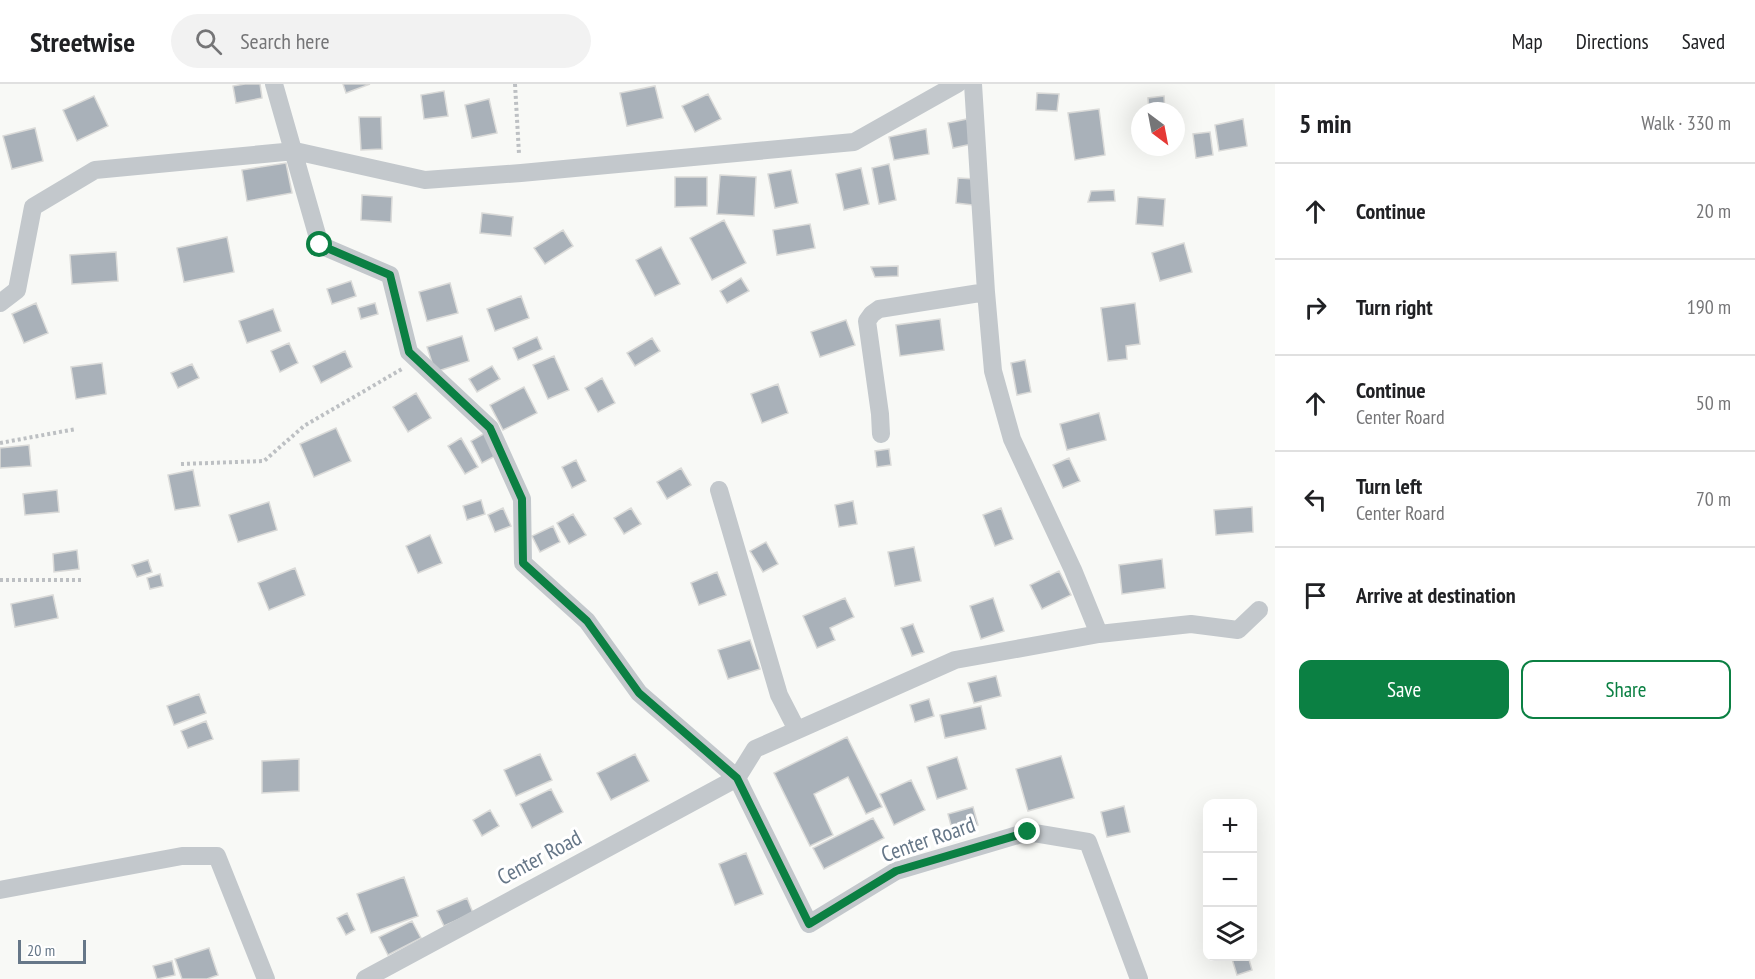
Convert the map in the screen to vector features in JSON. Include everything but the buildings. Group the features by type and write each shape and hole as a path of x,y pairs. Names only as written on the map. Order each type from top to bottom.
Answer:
{"street":[{"path":"274,84 320,245 390,275 409,352 490,428 522,499 523,563 587,621 639,693 737,778 755,749 955,660 1099,634 1191,624 1238,630 1259,610"},
{"path":"0,303 17,290 33,207 95,171 295,151 425,180 854,142 957,84"},
{"path":"973,84 993,371 1012,440 1073,570 1099,634"},
{"path":"881,434 867,321 872,314 879,309 986,292"},
{"path":"719,490 779,695 797,730"},
{"name":"Center Road","path":"364,979 737,778"},
{"name":"Center Roard","path":"737,778 809,924 896,871 1006,838 1028,832 1088,842 1139,979"},
{"path":"0,890 182,856 216,856 266,979"}],"path":[{"path":"515,84 516,133 521,173"},
{"path":"181,464 264,461 304,426 418,359"},
{"path":"0,443 76,429"},
{"path":"0,580 84,580"}],"route":[{"path":"320,245 390,275 409,352 490,428 522,499 523,563 587,621 639,693 737,778 809,924 896,871 1028,832"}]}
